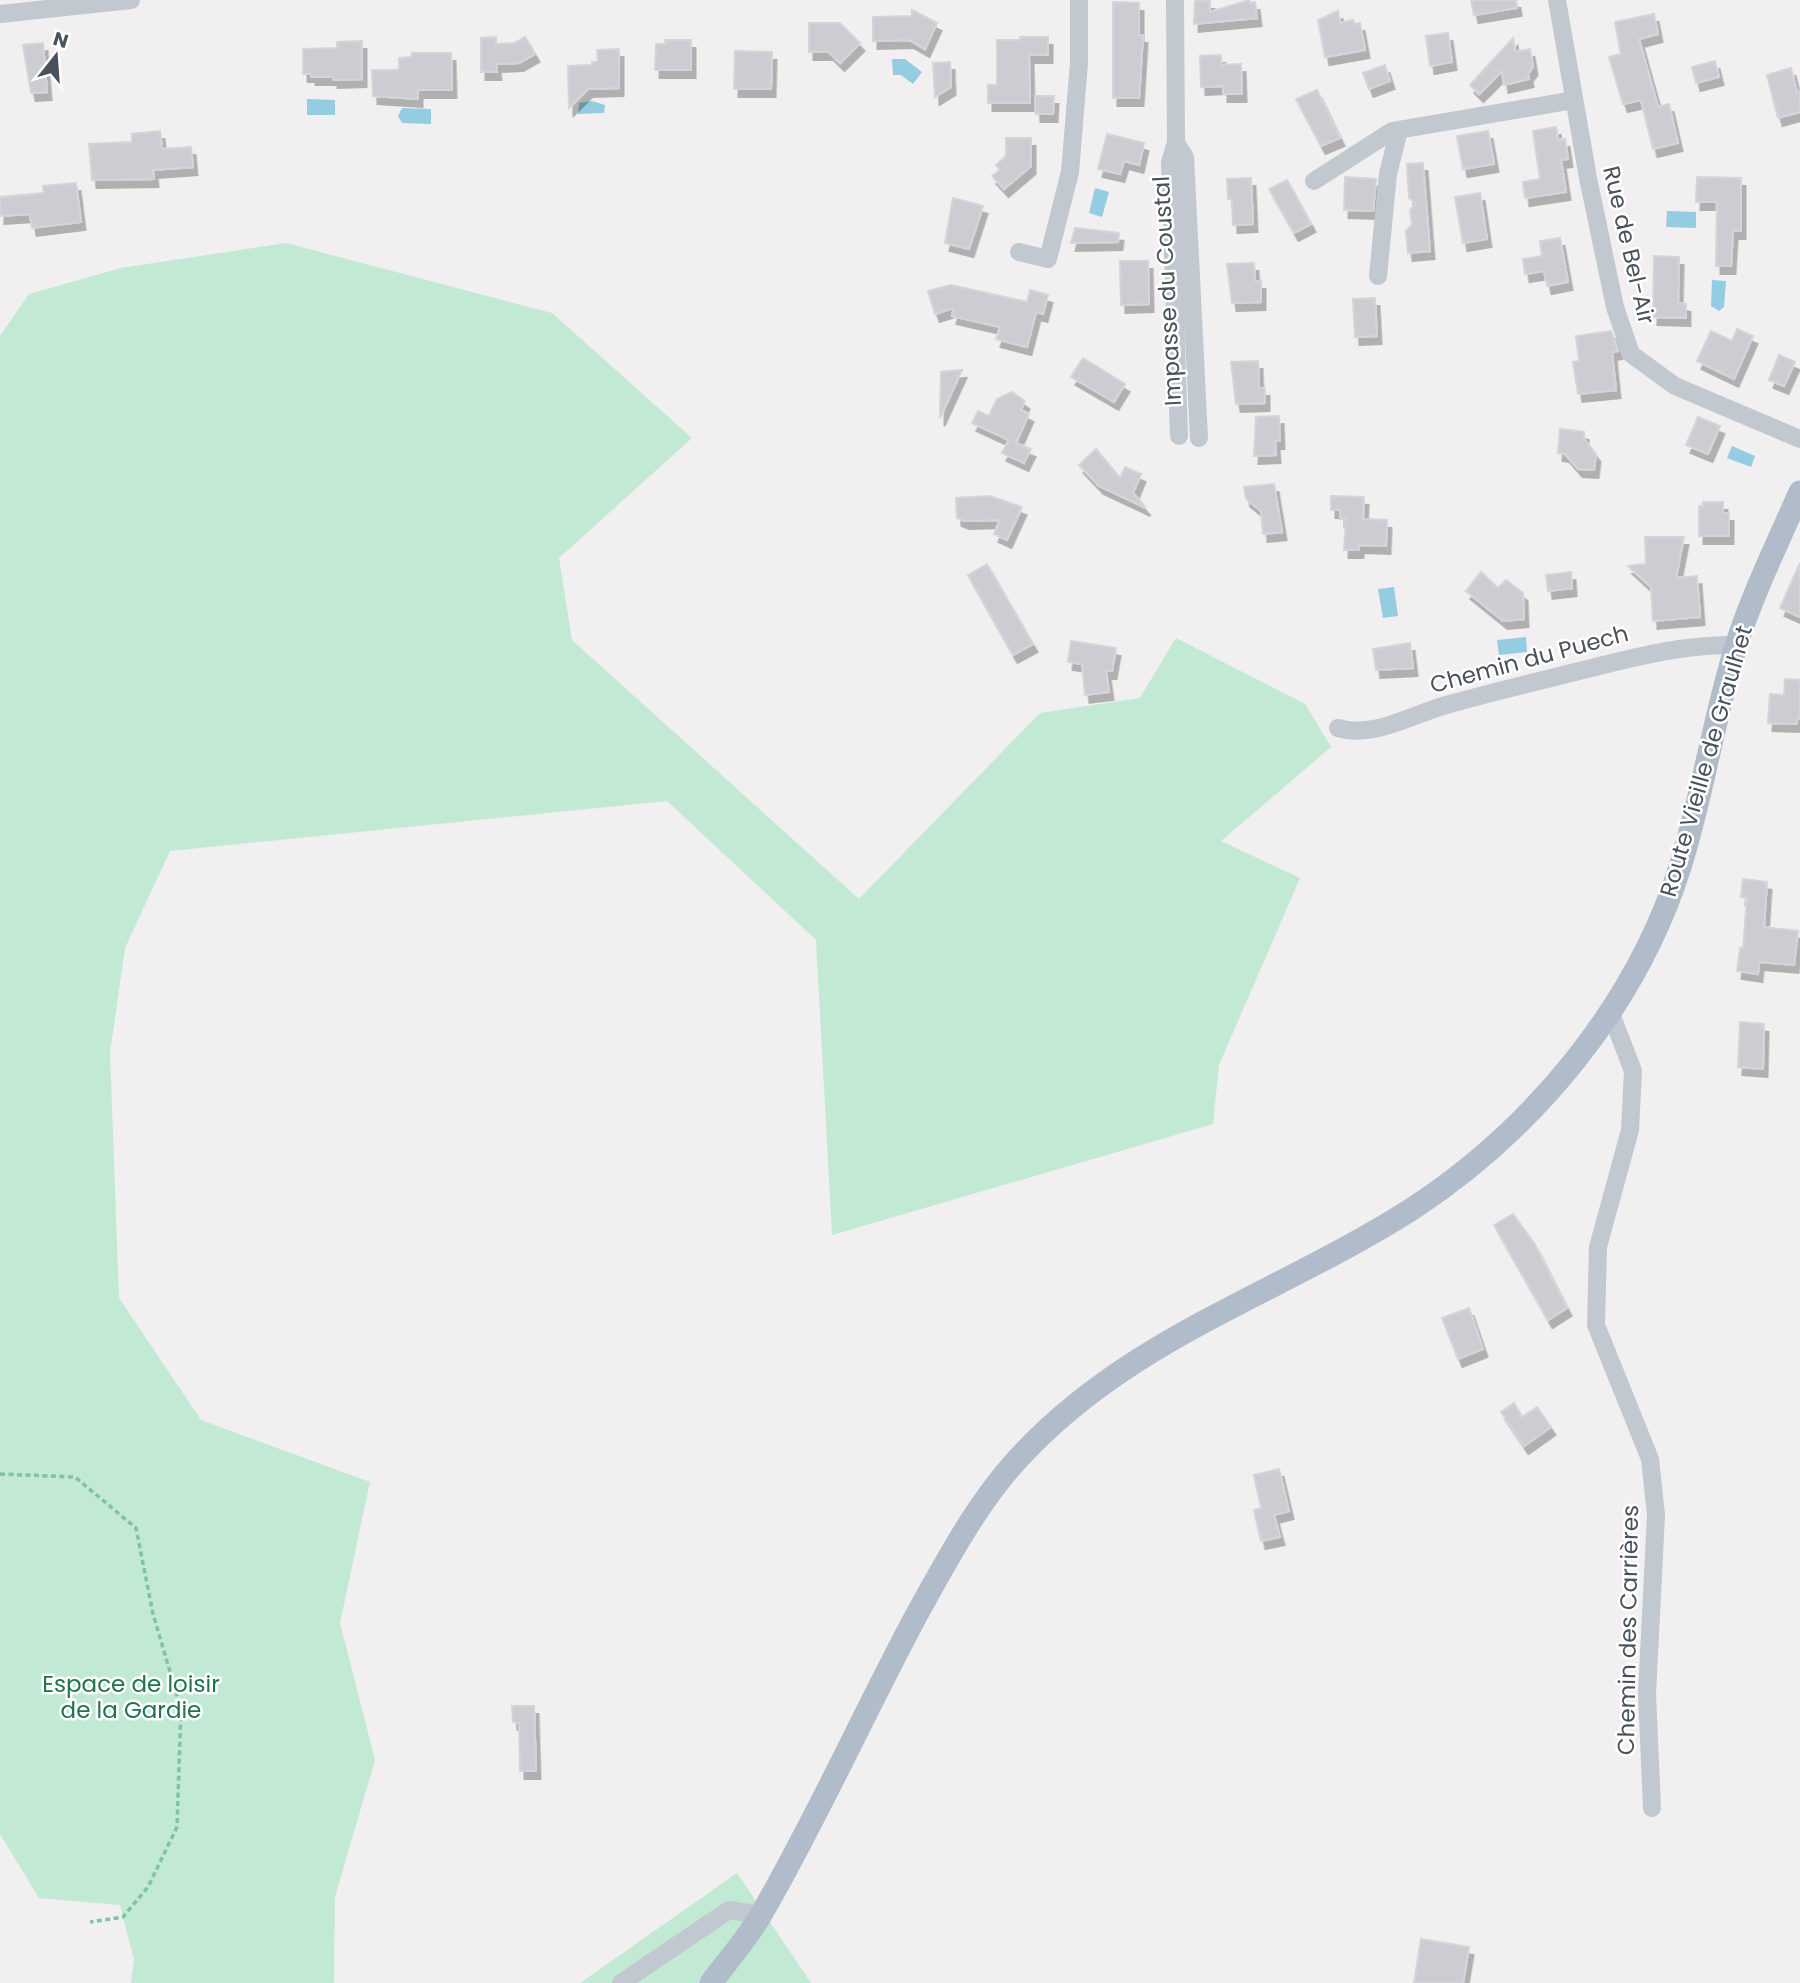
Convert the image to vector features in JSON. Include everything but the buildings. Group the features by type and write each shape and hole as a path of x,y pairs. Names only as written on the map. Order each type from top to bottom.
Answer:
{"main road":[{"name":"Route Vieille de Graulhet","path":"711,1983 761,1915 953,1549 1014,1462 1082,1398 1163,1342 1315,1265 1414,1207 1479,1157 1539,1103 1589,1042 1643,960 1680,867 1737,645 1800,492"}],"street":[{"path":"0,14 131,0"},
{"path":"1019,252 1048,259 1070,172 1079,63 1079,0"},
{"name":"Impasse du Coustal","path":"1175,0 1177,143 1170,162 1179,436"},
{"name":"Rue de Bel-Air","path":"1557,0 1615,307 1631,354 1675,386 1800,439"},
{"path":"1314,181 1392,131 1574,100"},
{"path":"1378,276 1388,174 1399,130"},
{"name":"Impasse du Coustal","path":"1177,143 1185,157 1199,438"},
{"name":"Chemin du Puech","path":"1338,728 1354,733 1377,728 1446,704 1647,654 1698,645 1737,645"},
{"name":"Chemin des Carrières","path":"1610,1011 1633,1071 1630,1130 1598,1247 1596,1325 1650,1459 1656,1515 1647,1694 1652,1808"},
{"path":"621,1983 729,1910 761,1915"}],"path":[{"path":"0,1474 75,1477 136,1528 153,1614 181,1709 177,1827 148,1887 123,1917 90,1922"}],"green space":[{"name":"Espace de loisir de la Gardie","path":"286,243 552,313 692,438 559,558 572,640 859,899 1040,713 1140,698 1176,638 1305,704 1331,747 1221,841 1300,878 1219,1065 1213,1124 832,1235 816,940 667,801 170,851 125,948 110,1053 119,1298 201,1420 370,1482 340,1623 375,1760 335,1897 334,1983 131,1983 134,1960 120,1905 39,1898 0,1834 0,336 29,294 121,268"},
{"path":"737,1873 811,1983 580,1983"}],"water":[{"path":"892,59 905,59 922,72 913,84 901,75 893,75"},
{"path":"307,99 335,100 335,115 307,115"},
{"path":"592,101 605,105 604,113 578,114 579,103"},
{"path":"402,108 431,109 431,124 402,123 398,116"},
{"path":"1095,188 1109,192 1102,217 1089,213"},
{"path":"1667,211 1696,212 1696,228 1666,227"},
{"path":"1712,280 1726,281 1724,307 1719,311 1711,306"},
{"path":"1732,446 1755,456 1751,467 1727,458"},
{"path":"1394,587 1398,616 1383,618 1378,589"},
{"path":"1526,637 1527,652 1499,655 1497,640"}]}
